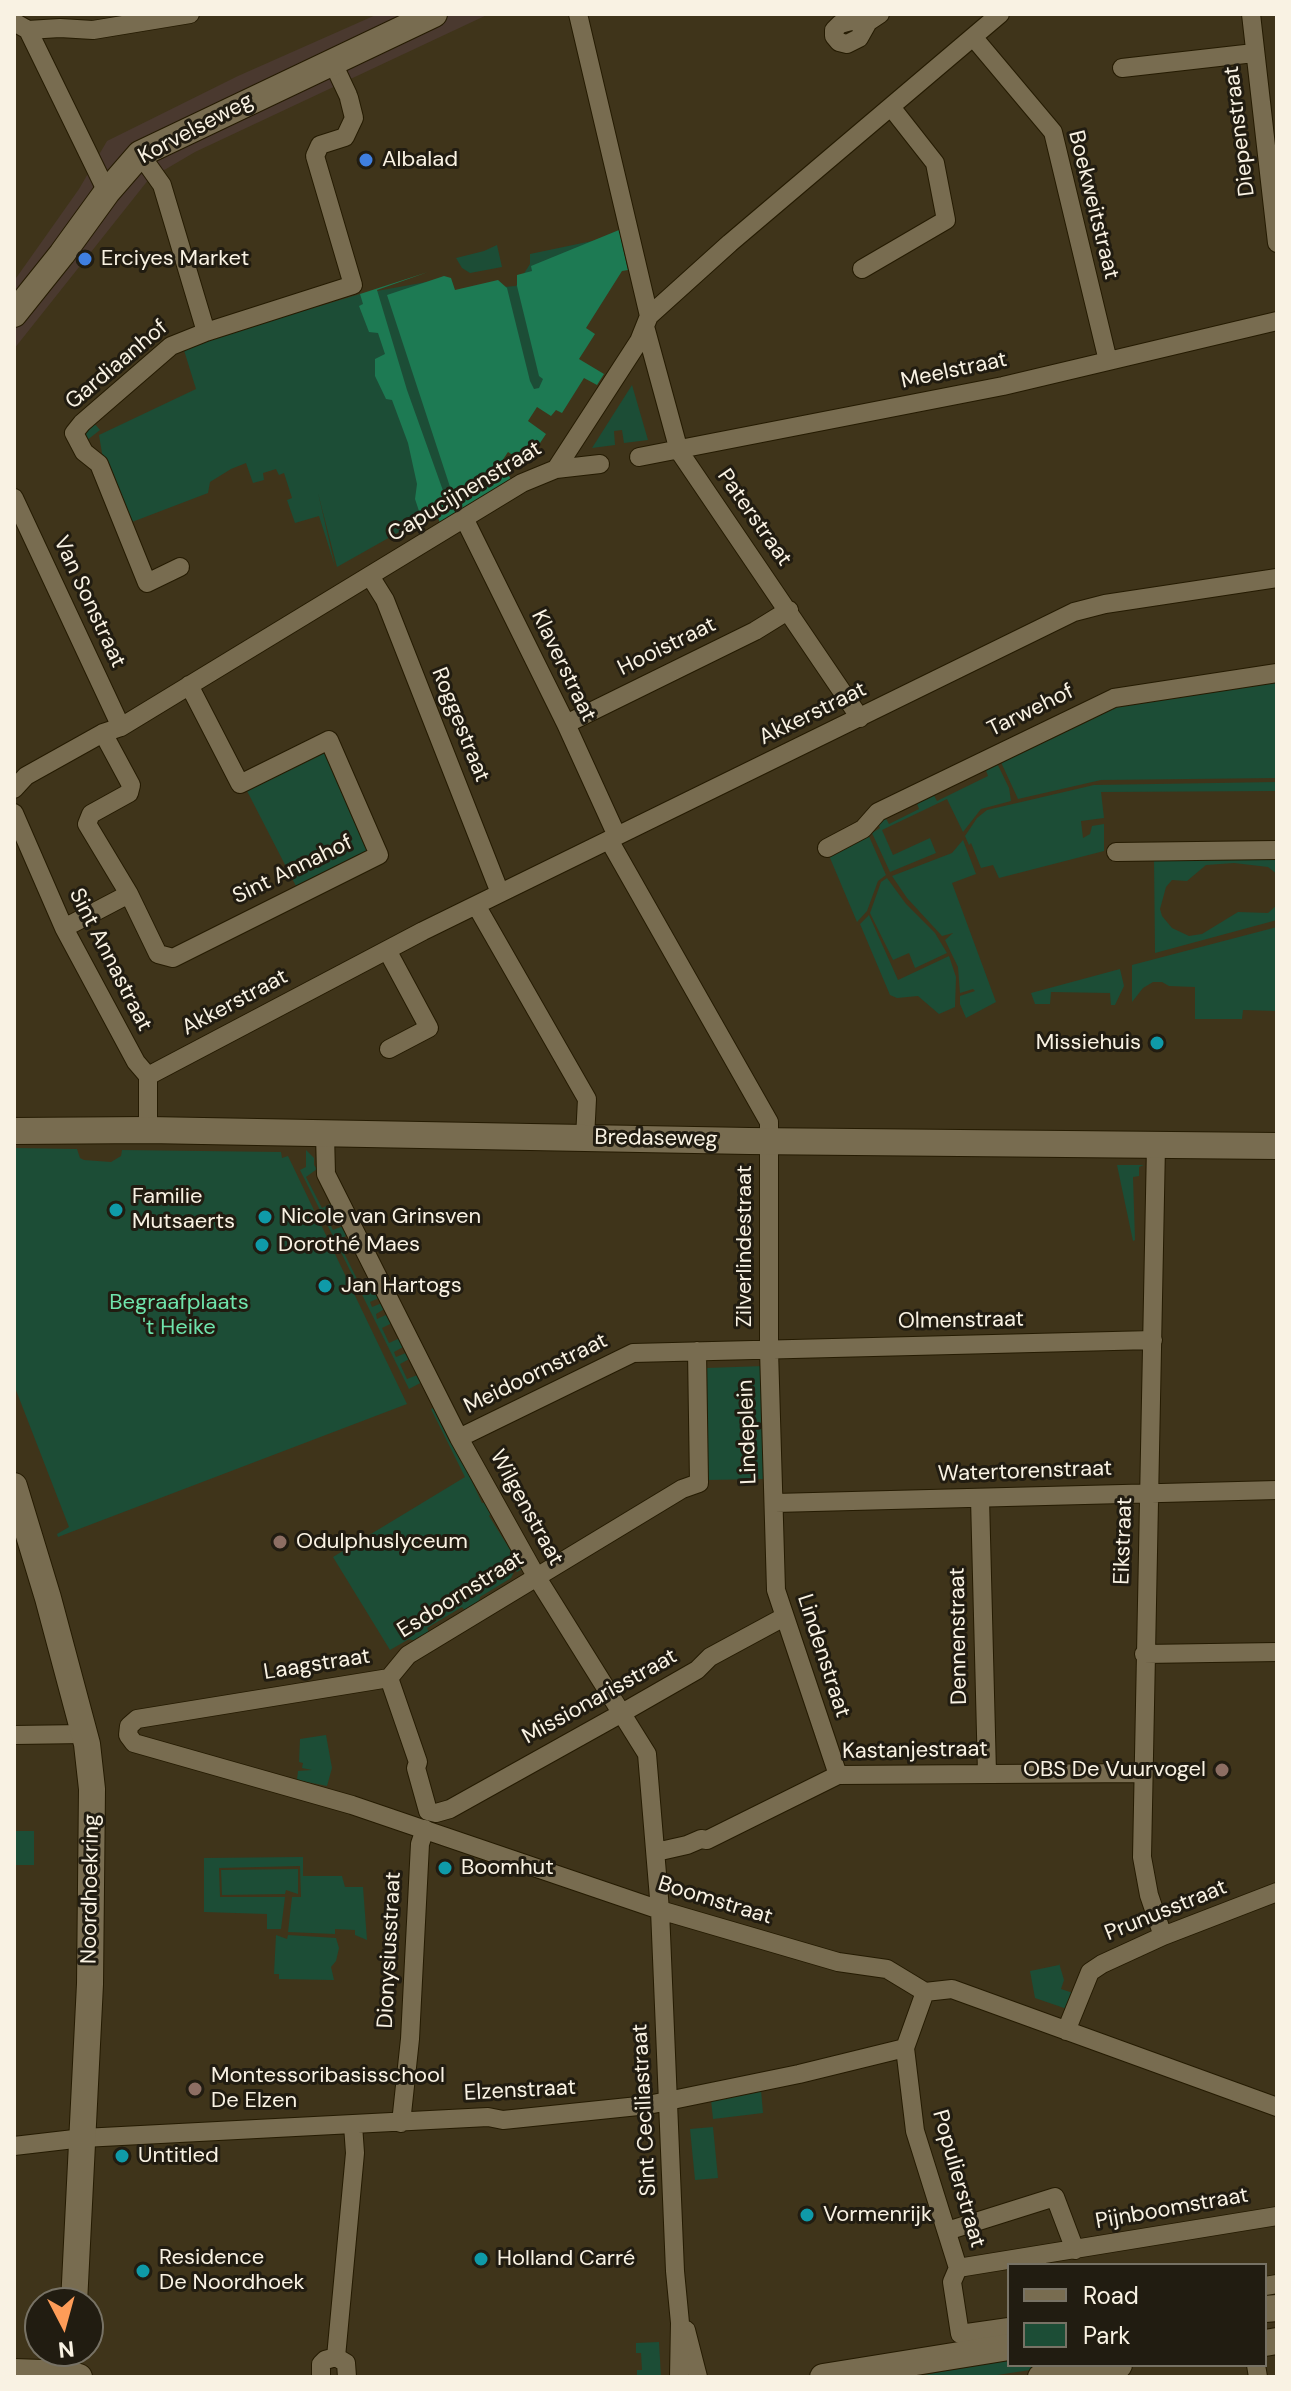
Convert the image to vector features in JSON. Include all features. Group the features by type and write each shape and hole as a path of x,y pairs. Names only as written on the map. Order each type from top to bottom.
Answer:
{"street":[{"path":"18,14 21,26 107,192"},
{"path":"21,26 93,30 190,14"},
{"name":"Korvelseweg","path":"14,314 107,192 140,154 434,14"},
{"name":"Paterstraat","path":"578,14 679,451 860,718"},
{"name":"Capucijnenstraat","path":"14,789 26,776 189,685 522,483 556,469 647,323 730,243 1000,14"},
{"name":"Diepenstraat","path":"1255,16 1254,53 1271,138 1277,243"},
{"name":"Boekweitstraat","path":"974,38 1053,132 1108,361"},
{"path":"1122,68 1254,53"},
{"path":"206,332 353,285 315,156 320,145 345,137 354,118 332,61"},
{"path":"862,269 946,220 935,163 891,107"},
{"name":"Gardiaanhof","path":"140,154 155,171 167,197 206,332 171,346 74,433 84,452 99,464 147,583 180,567"},
{"name":"Meelstraat","path":"639,457 1003,386 1277,321"},
{"path":"556,469 600,464"},
{"name":"Van Sonstraat","path":"14,498 112,730"},
{"name":"Klaverstraat","path":"464,518 566,724 613,838 769,1122 769,1141"},
{"name":"Roggestraat","path":"370,576 385,600 500,893"},
{"name":"Akkerstraat","path":"148,1076 476,905 1074,612 1105,604 1277,578"},
{"name":"Hooistraat","path":"566,724 755,631 789,610"},
{"name":"Tarwehof","path":"827,848 863,829 878,812 1114,698 1277,673"},
{"name":"Sint Annahof","path":"112,730 131,785 129,793 91,814 87,824 129,894 158,954 173,958 379,855 329,740 240,784 189,685"},
{"name":"Sint Annastraat","path":"14,813 64,928 136,1062 148,1076"},
{"path":"1116,852 1277,850"},
{"path":"64,928 129,894"},
{"path":"476,905 587,1099 585,1138"},
{"path":"387,950 429,1028 389,1049"},
{"path":"148,1076 148,1130"},
{"name":"Bredaseweg","path":"21,1133 148,1130 1277,1146"},
{"name":"Wilgenstraat","path":"325,1134 326,1174 459,1438 536,1576 647,1754 660,1910"},
{"name":"Zilverlindestraat","path":"769,1141 769,1350"},
{"name":"Eikstraat","path":"1156,1145 1143,1773 1144,1875 1163,1936"},
{"name":"Olmenstraat","path":"769,1350 1153,1340"},
{"name":"Lindeplein","path":"635,1353 769,1350 775,1503"},
{"name":"Esdoornstraat","path":"389,1678 408,1655 682,1489 699,1483 697,1351"},
{"name":"Meidoornstraat","path":"459,1438 635,1353"},
{"name":"Noordhoekring","path":"14,1486 84,1734 92,1789 90,1984 75,2287"},
{"name":"Watertorenstraat","path":"775,1503 1277,1490"},
{"name":"Dennenstraat","path":"980,1498 987,1773"},
{"name":"Lindenstraat","path":"775,1503 776,1590 838,1775"},
{"name":"Missionarisstraat","path":"430,1821 697,1670 710,1657 784,1617"},
{"path":"1144,1654 1277,1652"},
{"name":"Laagstraat","path":"134,1743 129,1738 128,1729 137,1719 389,1678 418,1762 416,1768 430,1821"},
{"path":"14,1735 84,1734"},
{"name":"Boomstraat","path":"134,1743 430,1821 660,1910 838,1962 887,1969 925,1992 952,1989 1277,2107"},
{"name":"Kastanjestraat","path":"656,1852 707,1840 838,1775 1143,1773"},
{"name":"Dionysiusstraat","path":"401,2123 410,2039 420,1844 430,1821"},
{"name":"Prunusstraat","path":"1066,2031 1090,1972 1102,1964 1163,1936 1277,1892"},
{"name":"Sint Ceciliastraat","path":"660,1910 679,2308 679,2377"},
{"name":"Populierstraat","path":"925,1992 905,2048 915,2131 958,2268 952,2282 960,2334 1007,2327"},
{"name":"Elzenstraat","path":"14,2146 84,2138 488,2117 503,2120 648,2105 799,2074 905,2048"},
{"path":"336,2357 355,2153 353,2125"},
{"name":"Pijnboomstraat","path":"947,2231 1055,2197 1075,2250"},
{"name":"Pijnboomstraat","path":"958,2268 1277,2216"},
{"name":"Sint Ceciliastraat","path":"679,2308 698,2377"},
{"path":"823,2377 1007,2347"},
{"path":"321,2377 321,2364 336,2357 346,2363 347,2377"},
{"path":"1041,2377 1106,2367"},
{"path":"14,2372 73,2370"}],"shaded area":[{"path":"378,14 489,14 195,152 149,179 14,349 14,281 79,189 107,141 238,76"}],"green space":[{"path":"619,230 628,270 622,271 586,328 595,334 579,359 604,374 597,385 584,378 562,413 556,410 551,416 537,407 528,421 546,434 526,464 508,452 502,461 511,480 440,523 436,512 429,516 423,510 419,511 408,443 392,400 386,399 375,376 375,359 385,354 378,333 369,332 359,306 363,304 360,294 428,272 377,290 407,390 446,499 454,499 387,295 444,276 451,278 455,290 498,280 507,288 530,381 534,389 539,388 543,379 539,376 517,275 532,271 531,266"},
{"path":"616,236 624,265 499,461 442,519 424,518 337,567 318,493 335,566 319,516 295,523 287,500 292,498 284,473 279,475 276,469 263,473 264,480 253,483 246,463 210,482 208,493 132,522 130,516 126,517 83,437 85,429 93,422 100,430 86,441 103,459 99,435 196,389 183,347 360,294 432,281 455,291 516,286 530,264 530,254"},
{"path":"497,245 502,267 470,273 462,268 456,258 484,251"},
{"path":"632,385 648,440 624,443 622,430 614,431 615,445 592,448"},
{"path":"1277,680 1277,778 1101,780 1018,799 999,758 1109,707"},
{"path":"326,746 373,853 298,890 245,787"},
{"path":"995,759 1009,788 1011,801 981,809 963,832 947,799 882,830 893,855 930,838 936,853 890,872 872,833 880,828 877,821 883,813 889,824 919,809 915,798 931,790 937,801 988,776 984,765"},
{"path":"1277,782 1277,791 1101,792 1104,818 1081,821 1083,838 1090,834 1092,826 1104,824 1104,851 999,878 993,865 981,868 965,836 977,818 987,810 1094,785"},
{"path":"868,834 886,875 878,881 867,911 857,922 830,858 831,852"},
{"path":"963,840 976,874 952,883 996,1002 966,1018 960,996 975,991 960,993 958,967 945,940 953,933 942,936 907,898 892,876 952,853"},
{"path":"1277,856 1277,874 1268,867 1234,863 1206,865 1187,881 1172,880 1166,887 1160,909 1172,928 1189,936 1202,934 1238,912 1268,913 1277,905 1277,920 1155,953 1154,857"},
{"path":"887,878 906,904 935,933 947,953 915,968 909,953 893,960 870,913 881,882"},
{"path":"869,915 898,980 949,956 956,977 955,1007 939,1014 918,996 897,998 890,995 860,924"},
{"path":"1277,927 1277,1011 1243,1010 1242,1019 1195,1019 1195,987 1169,986 1162,982 1153,982 1143,988 1132,1002 1132,965"},
{"path":"1120,969 1124,986 1115,1005 1111,1005 1110,993 1051,992 1050,1004 1035,1004 1031,993"},
{"name":"Begraafplaats 't Heike","path":"14,1148 77,1149 84,1160 111,1162 121,1156 122,1150 281,1152 282,1158 288,1156 407,1404 58,1537 57,1534 69,1527 14,1385"},
{"path":"306,1150 314,1158 317,1169 306,1177 322,1208 334,1202 337,1210 326,1216 333,1230 346,1225 349,1234 338,1241 341,1245 352,1239 355,1247 344,1253 365,1295 378,1289 381,1297 370,1302 372,1307 382,1303 386,1308 376,1314 377,1319 388,1314 394,1322 382,1328 389,1343 400,1338 405,1346 394,1352 396,1357 408,1352 411,1358 400,1364 407,1379 420,1374 424,1381 409,1389 300,1170 306,1167"},
{"path":"1117,1165 1144,1165 1139,1167 1139,1176 1133,1177 1133,1241"},
{"path":"765,1366 765,1479 706,1480 706,1368"},
{"path":"437,1406 482,1503 487,1502 493,1511 489,1516 516,1559 527,1566 517,1572 515,1570 511,1578 480,1597 479,1603 466,1612 462,1607 427,1628 430,1634 422,1643 409,1639 390,1650 333,1557 465,1477 431,1409"},
{"path":"326,1735 332,1768 327,1786 297,1780 298,1771 312,1770 302,1768 303,1763 299,1762 300,1739"},
{"path":"14,1831 34,1831 34,1865 14,1865"},
{"path":"303,1857 303,1876 342,1876 345,1887 363,1887 367,1940 355,1935 355,1930 335,1929 335,1934 288,1932 292,1897 301,1897 300,1866 219,1868 220,1897 285,1897 281,1929 267,1929 267,1914 204,1912 204,1858"},
{"path":"298,1869 298,1894 286,1890 285,1894 222,1895 221,1870"},
{"path":"276,1935 287,1939 288,1935 336,1938 339,1948 331,1967 334,1980 279,1979 279,1974 274,1974"},
{"path":"1059,1963 1064,1980 1061,1989 1073,1993 1067,2009 1035,1998 1030,1971"},
{"path":"761,2090 763,2113 713,2119 711,2100"},
{"path":"713,2127 718,2178 695,2180 690,2129"},
{"path":"659,2342 661,2377 637,2377 637,2370 642,2370 641,2353 636,2353 636,2343"},
{"path":"1007,2360 1007,2367 1050,2367 984,2377 912,2377"}],"place":[{"name":"Albalad","path":"366,160"},
{"name":"Erciyes Market","path":"85,259"},
{"name":"Missiehuis","path":"1157,1043"},
{"name":"Familie Mutsaerts","path":"116,1210"},
{"name":"Nicole van Grinsven","path":"265,1217"},
{"name":"Dorothé Maes","path":"262,1245"},
{"name":"Jan Hartogs","path":"325,1286"},
{"name":"Odulphuslyceum","path":"280,1542"},
{"name":"OBS De Vuurvogel","path":"1222,1770"},
{"name":"Boomhut","path":"445,1868"},
{"name":"Montessoribasisschool De Elzen","path":"195,2089"},
{"name":"Untitled","path":"122,2156"},
{"name":"Vormenrijk","path":"807,2215"},
{"name":"Holland Carré","path":"481,2259"},
{"name":"Residence De Noordhoek","path":"143,2271"}]}
